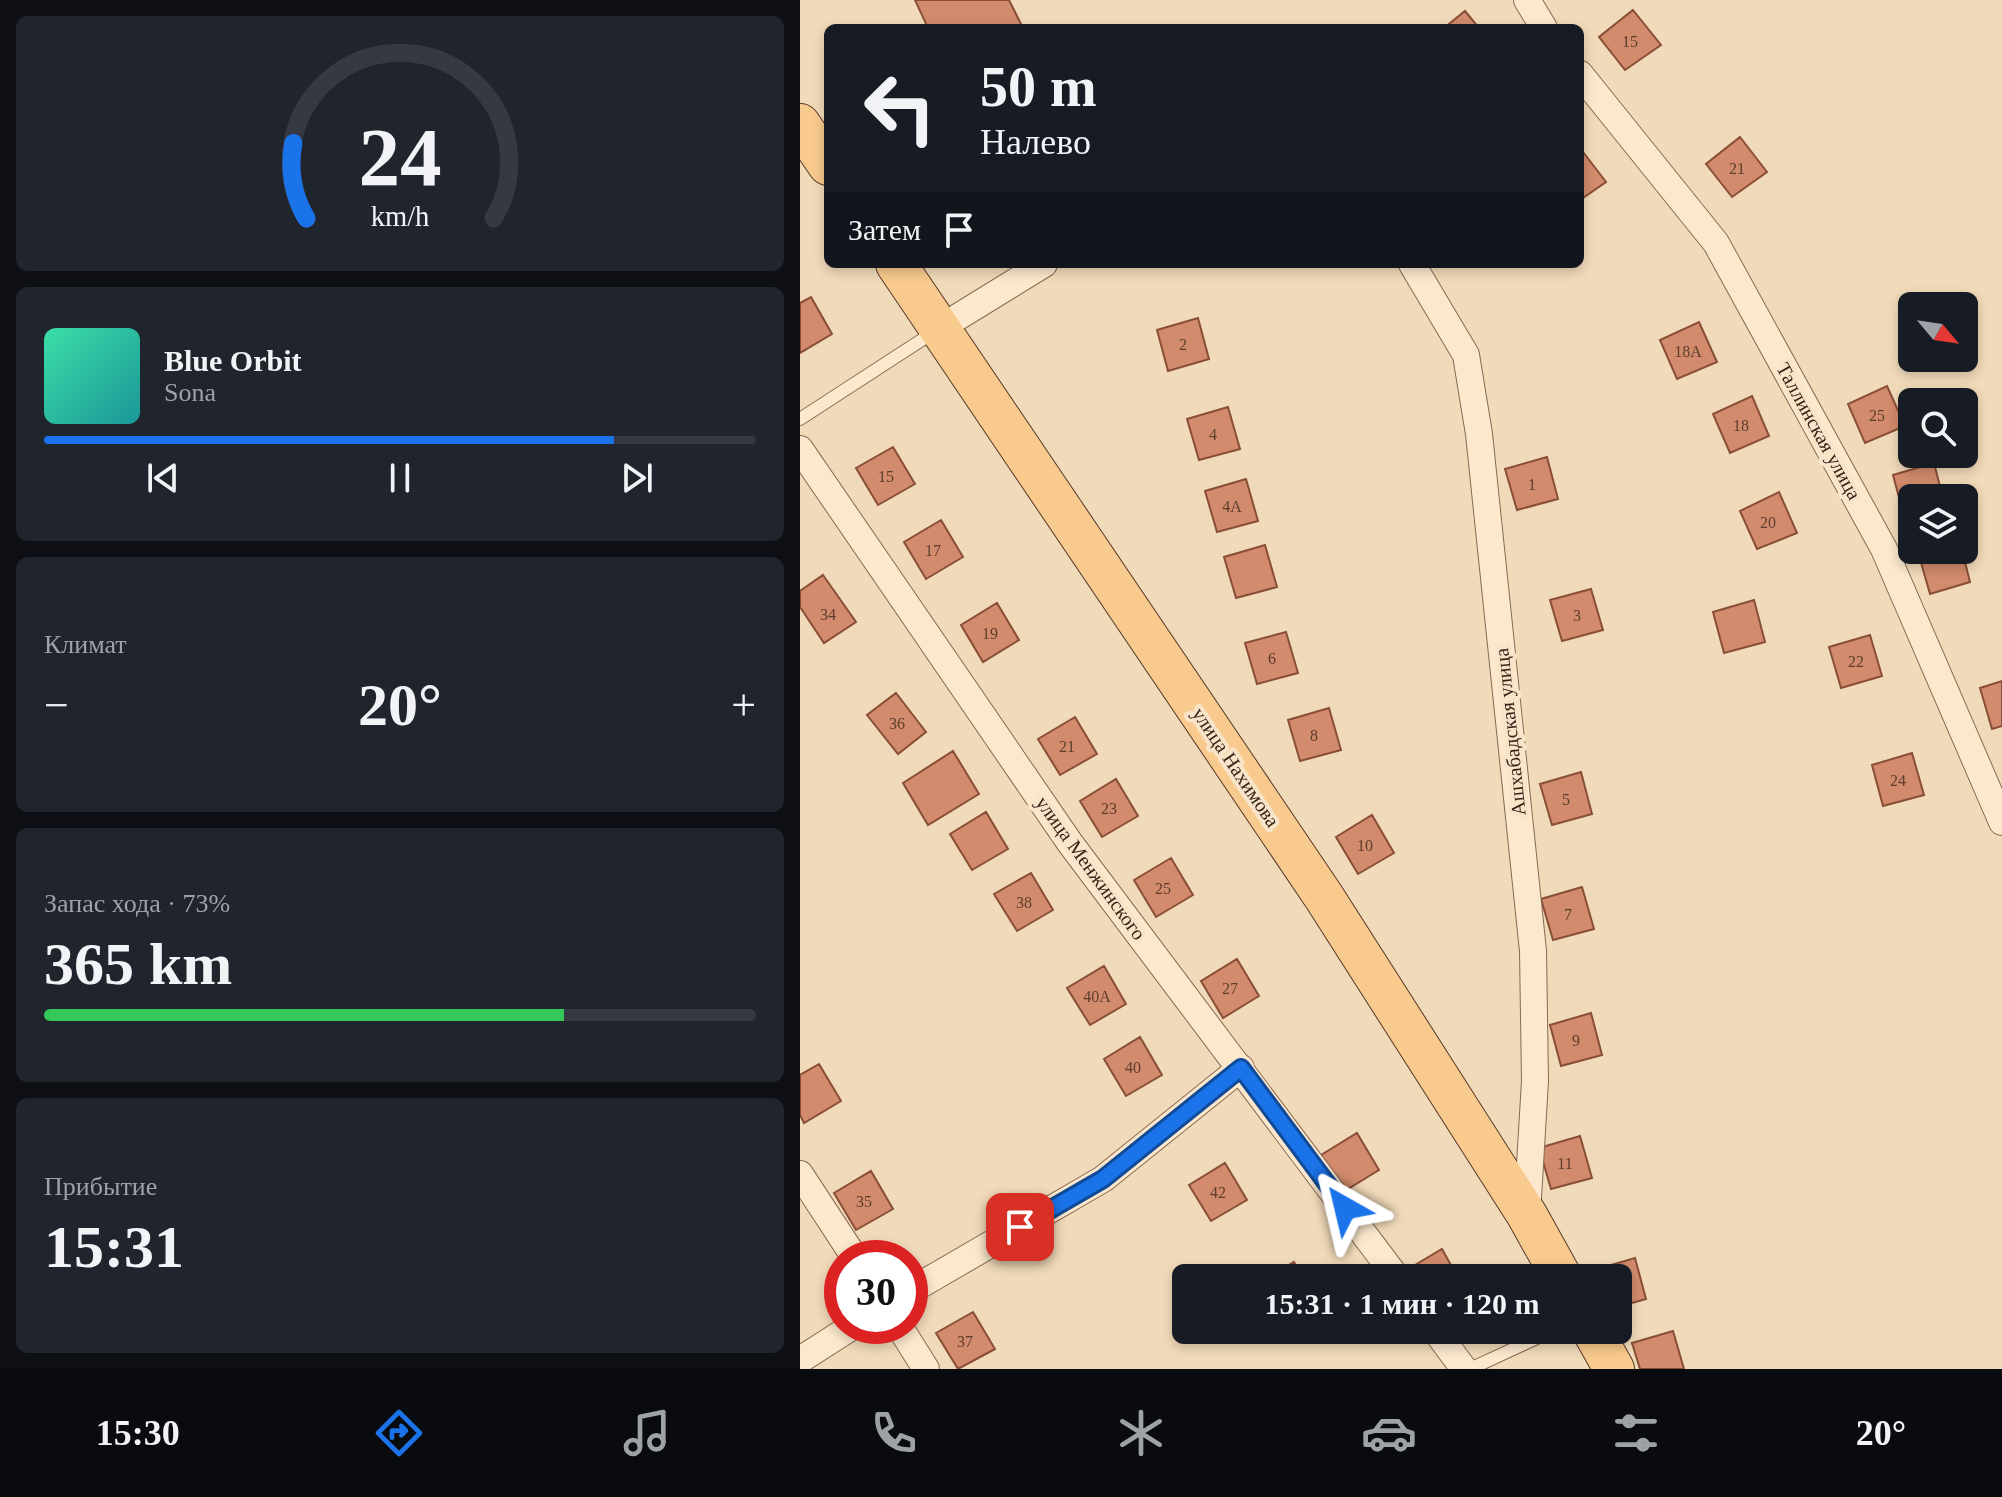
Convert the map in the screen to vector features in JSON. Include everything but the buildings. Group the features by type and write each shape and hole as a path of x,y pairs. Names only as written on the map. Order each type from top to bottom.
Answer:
{"main road":[{"path":"800,124 824,159"},
{"name":"улица Нахимова","path":"899,268 1324,897 1527,1215 1554,1264"},
{"path":"1600,1344 1614,1369"}],"street":[{"path":"1527,0 1542,24"},
{"name":"Таллинская улица","path":"1584,79 1716,243 1884,549 1991,770 2002,822"},
{"path":"940,328 1038,268"},
{"name":"Ашхабадская улица","path":"1414,268 1466,355 1479,434 1533,951 1535,1081 1527,1215"},
{"name":"улица Менжинского","path":"800,449 1070,843 1387,1264"},
{"path":"928,1281 1103,1179 1241,1068"},
{"path":"800,1174 843,1240"},
{"path":"800,1360 825,1344"},
{"path":"910,1344 926,1369"},
{"path":"1445,1344 1464,1369"}],"lane":[{"path":"800,419 940,328"},
{"path":"1470,1369 1524,1344"}],"route":[{"path":"1020,1227 1103,1179 1241,1068 1345,1208"}]}
